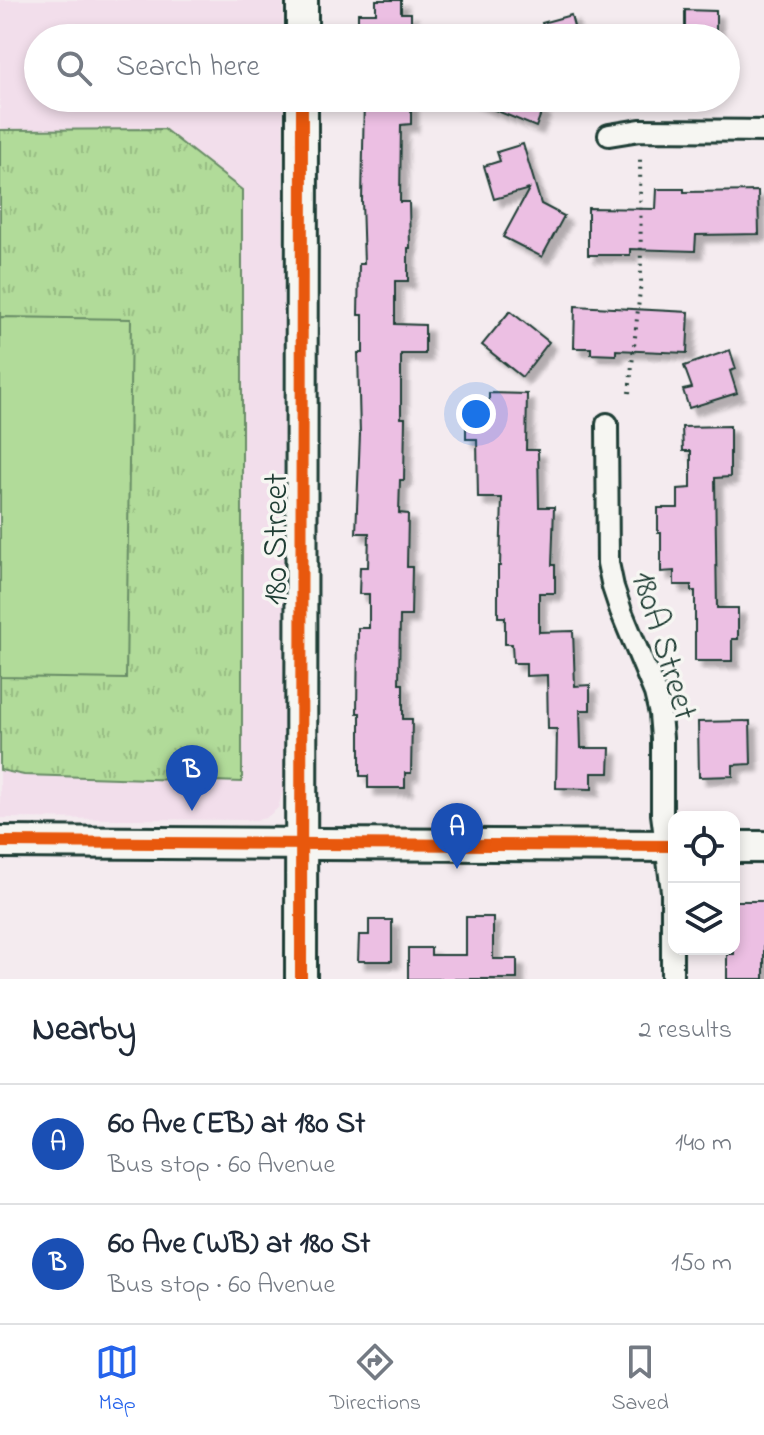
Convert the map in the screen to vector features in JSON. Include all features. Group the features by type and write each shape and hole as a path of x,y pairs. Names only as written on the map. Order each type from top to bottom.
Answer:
{"street":[{"path":"302,0 302,24"},
{"name":"180 Street","path":"301,979 302,112"},
{"path":"609,135 640,130 764,131"},
{"name":"180A Street","path":"607,424 608,563 621,611 655,693 660,714 662,814 668,838"},
{"path":"0,842 668,846"},
{"path":"740,847 764,847"},
{"name":"180A Street","path":"672,883 672,979"}],"path":[{"path":"629,393 641,281 640,157"}],"shaded area":[{"path":"0,0 283,0 283,24 24,24 24,112 283,112 283,791 278,808 266,818 256,820 0,818"}],"green space":[{"path":"164,129 242,190 242,782 24,775 0,770 0,130"},
{"path":"0,317 131,319 126,679 0,677"}],"building":[{"path":"376,0 401,0 401,13 411,13 411,24 358,24 358,13 376,13"},
{"path":"685,10 716,11 716,24 685,24"},
{"path":"571,15 573,24 542,24"},
{"path":"364,112 411,112 411,124 401,125 400,202 409,202 408,281 395,281 395,324 425,325 425,354 401,354 401,418 405,418 404,480 400,480 399,513 408,514 407,567 412,567 411,616 400,616 399,684 403,684 403,719 412,719 411,773 405,773 405,788 368,788 368,776 360,776 358,628 369,628 369,594 359,594 360,567 368,567 369,533 356,533 360,434 358,353 363,353 363,315 358,315 359,264 364,264"},
{"path":"500,112 542,112 536,127"},
{"path":"523,144 541,204 564,216 542,257 503,237 529,189 494,199 484,166 500,161 497,152"},
{"path":"657,189 684,189 684,192 758,191 759,234 696,235 695,251 630,249 630,255 588,255 588,208 656,209"},
{"path":"575,306 689,312 687,353 616,350 616,355 591,354 591,348 574,348"},
{"path":"510,311 549,342 522,377 482,345"},
{"path":"730,350 736,369 730,371 737,393 689,408 683,390 692,388 684,366"},
{"path":"489,393 527,394 526,450 538,450 539,507 554,507 552,565 555,565 555,593 539,593 539,632 573,631 575,686 590,685 590,710 580,710 581,748 610,748 609,773 592,773 592,789 556,788 557,729 548,729 547,675 526,676 526,663 513,663 512,644 505,644 505,617 498,617 502,498 478,498 477,439 466,439 466,407 489,407"},
{"path":"730,426 730,477 715,478 717,608 738,608 738,639 732,639 732,661 695,661 695,591 691,591 691,585 674,585 674,571 661,572 658,508 678,508 678,489 691,488 691,451 683,451 682,427"},
{"path":"750,721 751,764 733,765 733,776 699,777 698,722"},
{"path":"740,901 764,901 764,979 727,979 727,955 740,955"},
{"path":"466,917 493,917 493,959 517,959 517,979 408,979 408,948 431,948 431,955 466,955"},
{"path":"369,920 392,920 392,961 358,961 359,935 369,935"}],"cycle path":[{"path":"301,979 302,112"},
{"path":"0,842 668,846"}],"place":[{"name":"60 Ave (WB) at 180 St","path":"192,811"},
{"name":"60 Ave (EB) at 180 St","path":"457,869"}]}
